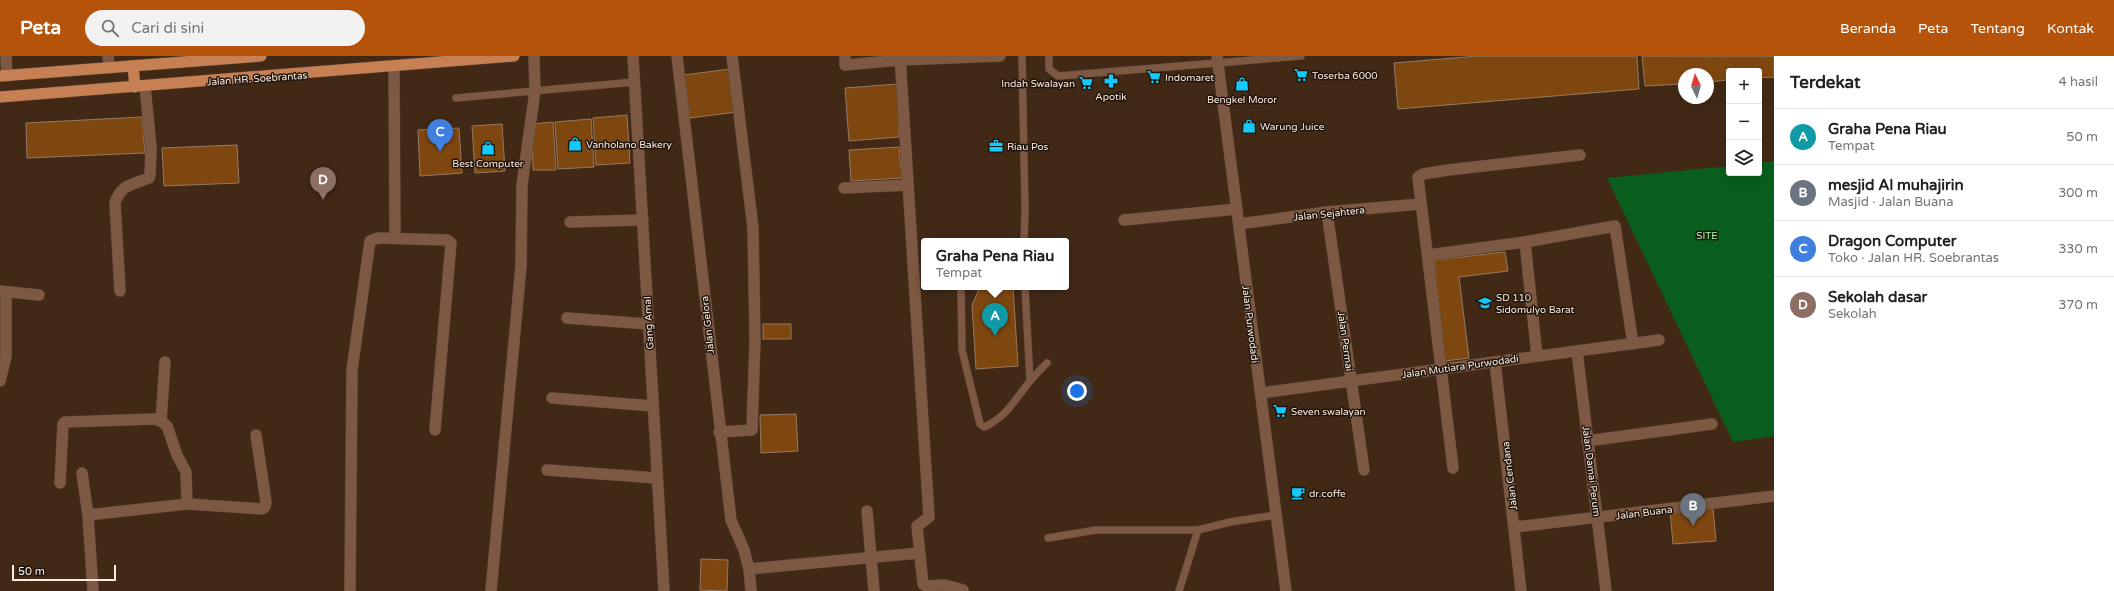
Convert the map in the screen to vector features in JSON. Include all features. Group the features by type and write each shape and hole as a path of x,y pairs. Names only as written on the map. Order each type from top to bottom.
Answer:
{"main road":[{"path":"4,76 133,66 189,59 261,56"},
{"name":"Jalan HR. Soebrantas","path":"0,97 514,56"},
{"path":"133,66 140,87"}],"street":[{"path":"4,76 6,56"},
{"path":"108,56 109,68"},
{"path":"491,591 521,266 522,185 535,91 534,56"},
{"name":"Gang Amal","path":"633,56 664,591"},
{"name":"Jalan Gelora","path":"677,56 730,520 744,550 749,569 750,591"},
{"path":"719,432 752,430 755,340 753,228 732,56"},
{"path":"845,56 846,65 900,58 1000,56"},
{"path":"900,58 929,517 917,526 919,553 923,584 926,586 963,590"},
{"name":"Jalan Purwodadi","path":"1217,59 1286,591"},
{"path":"394,66 395,238"},
{"path":"120,291 115,203 118,193 122,188 149,178 150,175 150,148 140,87"},
{"path":"1453,468 1428,256 1420,204 1418,177 1423,174 1580,155"},
{"path":"844,188 908,185"},
{"name":"Jalan Sejahtera","path":"1238,224 1327,212 1420,204"},
{"path":"1124,220 1237,209"},
{"name":"Jalan Permai","path":"1327,212 1364,470"},
{"path":"570,222 643,220"},
{"path":"1428,256 1525,242 1615,226 1633,344"},
{"path":"350,591 352,370 370,241 378,238 447,240 451,243 434,430"},
{"path":"1525,242 1536,356"},
{"path":"0,381 6,357 3,292 39,295"},
{"path":"567,318 648,324"},
{"name":"Jalan Mutiara Purwodadi","path":"1260,393 1659,340"},
{"name":"Jalan Damai Perum","path":"1577,351 1606,591"},
{"path":"161,421 165,362"},
{"name":"Jalan Cendana","path":"1496,362 1521,591"},
{"path":"552,398 653,406"},
{"path":"60,483 63,424 65,422 161,421 167,426 177,455 186,472 187,504"},
{"path":"1587,441 1712,424"},
{"path":"88,515 187,504 262,509 265,507 266,502 256,435"},
{"path":"547,470 657,478"},
{"path":"82,473 88,515 93,591"},
{"name":"Jalan Buana","path":"1515,527 1774,496"},
{"path":"867,511 874,591"},
{"path":"749,569 919,553"}],"lane":[{"path":"1022,56 1025,209 1024,238"},
{"path":"1049,56 1049,69 1058,76 1217,59 1301,56"},
{"path":"456,98 635,82"},
{"path":"961,290 962,350 980,424 984,427 990,425 1011,407 1030,381 1047,362"},
{"path":"1025,290 1030,381"},
{"path":"1048,538 1096,530 1198,530 1230,522 1276,516"},
{"path":"1179,591 1198,530"}],"green space":[{"name":"SITE","path":"1774,161 1774,436 1733,442 1607,178 1726,166 1726,176 1762,176 1762,163"}],"building":[{"path":"1477,56 1637,56 1639,89 1398,109 1394,63"},
{"path":"1642,56 1774,56 1774,77 1762,78 1762,68 1726,68 1726,80 1714,81 1714,68 1678,68 1678,84 1645,86"},
{"path":"730,69 736,112 690,118 684,75"},
{"path":"897,84 899,137 849,141 845,88"},
{"path":"627,115 630,163 596,165 593,118"},
{"path":"142,117 145,153 27,158 26,123"},
{"name":"Vanholano Bakery","path":"591,119 594,167 558,169 555,122"},
{"path":"553,122 556,170 533,170 532,124"},
{"name":"Best Computer","path":"502,124 505,171 475,173 472,126"},
{"path":"459,128 462,173 420,176 418,130"},
{"path":"237,145 239,183 164,186 162,148"},
{"path":"899,147 902,178 851,181 849,150"},
{"path":"1505,252 1508,271 1459,277 1469,358 1445,361 1434,260"},
{"path":"979,290 1013,290 1018,366 976,369 972,305"},
{"path":"763,324 791,324 791,339 763,339"},
{"path":"796,414 798,451 761,453 760,415"},
{"path":"1713,508 1716,541 1673,544 1670,511"},
{"path":"701,559 728,560 727,591 700,590"}],"place":[{"name":"Toserba 6000","path":"1301,75"},
{"name":"Indomaret","path":"1154,77"},
{"name":"Apotik","path":"1111,81"},
{"name":"Indah Swalayan","path":"1086,83"},
{"name":"Bengkel Moror","path":"1242,84"},
{"name":"Warung Juice","path":"1249,126"},
{"name":"Vanholano Bakery","path":"575,144"},
{"name":"Riau Pos","path":"996,146"},
{"name":"Best Computer","path":"488,148"},
{"name":"Dragon Computer","path":"440,152"},
{"name":"Sekolah dasar","path":"323,200"},
{"name":"SD 110 Sidomulyo Barat","path":"1485,303"},
{"name":"Graha Pena Riau","path":"995,336"},
{"name":"Seven swalayan","path":"1280,411"},
{"name":"dr.coffe","path":"1298,493"},
{"name":"mesjid Al muhajirin","path":"1693,526"}]}
